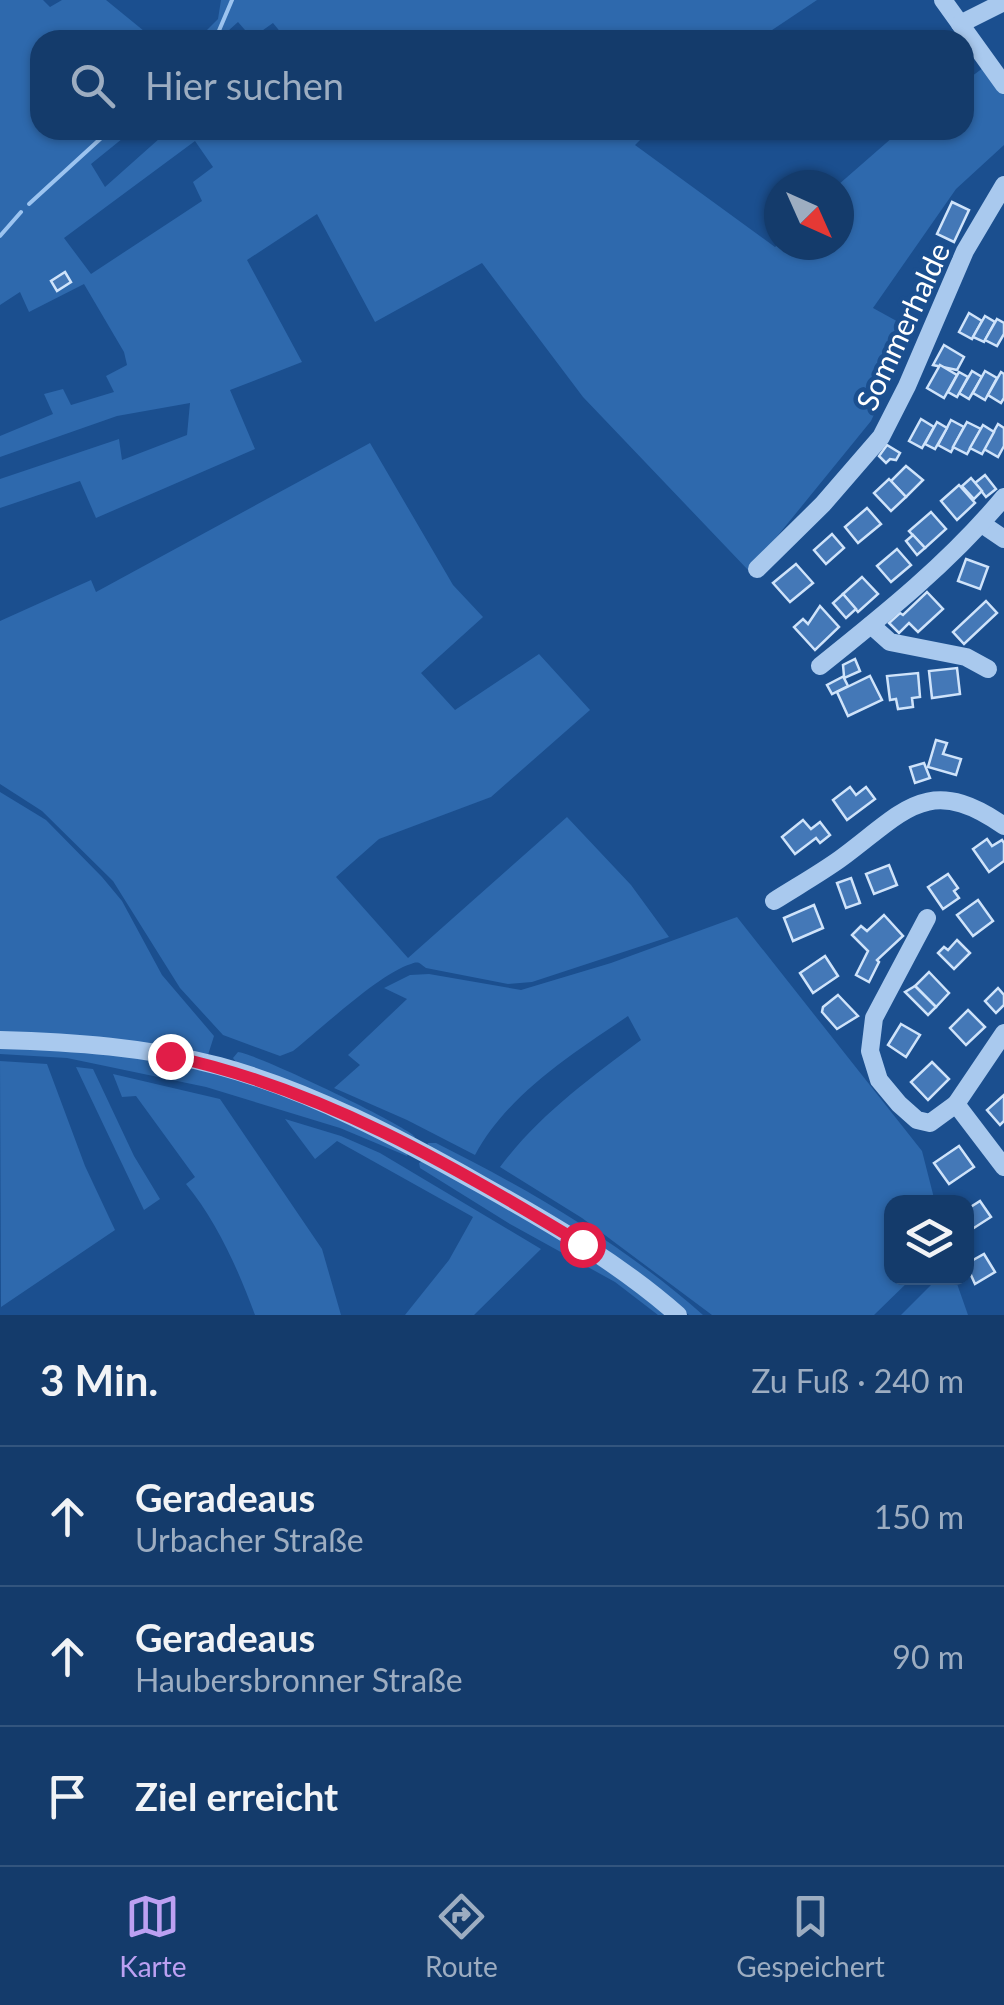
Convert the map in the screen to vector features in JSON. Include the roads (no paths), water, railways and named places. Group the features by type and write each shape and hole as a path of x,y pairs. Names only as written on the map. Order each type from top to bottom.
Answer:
{"street":[{"path":"943,0 964,30"},
{"path":"960,24 1004,2"},
{"path":"974,43 1004,85"},
{"name":"Sommerhalde","path":"757,569 823,504 880,437 901,399 965,251 1004,185"},
{"path":"820,666 982,524 1004,497"},
{"path":"982,524 1004,540"},
{"path":"871,625 890,642 966,657 988,669"},
{"path":"774,902 840,859 886,821 927,800 958,801 979,808 1004,826"},
{"path":"927,918 874,1018 870,1051 879,1080 917,1120 930,1123 956,1104 1004,1034"},
{"path":"0,1040 80,1043 220,1066 332,1108 419,1149 534,1214 597,1254 678,1315"},
{"path":"956,1104 1004,1167"}],"waterway":[{"path":"219,30 232,0"},
{"path":"29,204 99,140"},
{"path":"0,236 21,212"}]}
